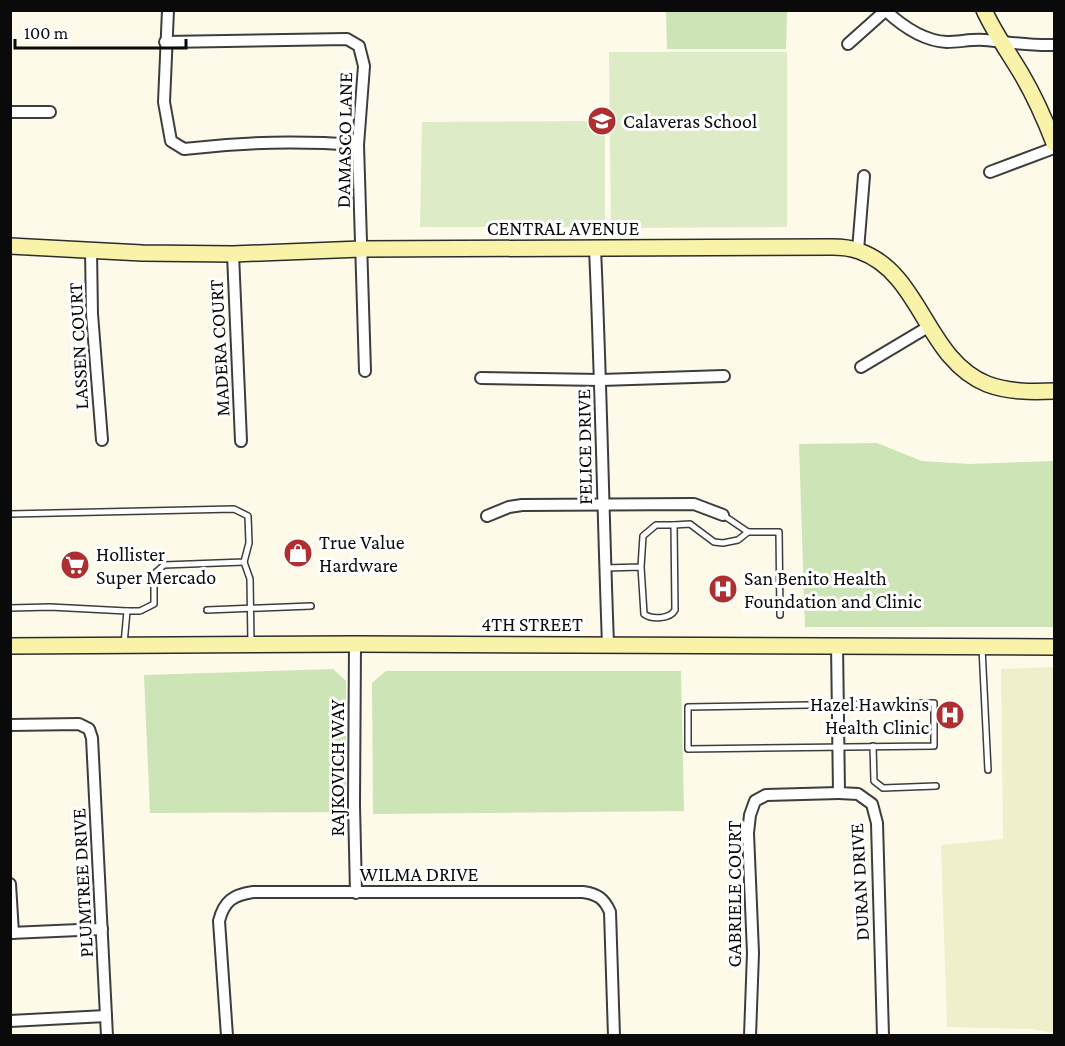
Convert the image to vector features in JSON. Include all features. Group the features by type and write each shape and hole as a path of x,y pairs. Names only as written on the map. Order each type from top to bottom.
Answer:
{"street":[{"path":"168,10 164,102 171,141 184,149 214,145 256,144 358,145"},
{"path":"984,10 1031,93 1054,145 990,172"},
{"path":"848,44 885,11 908,28 930,39 945,42 981,40 1030,46 1054,45"},
{"name":"DAMASCO LANE","path":"165,42 347,39 359,46 364,66 358,145 365,371"},
{"path":"10,112 50,112"},
{"path":"858,250 864,176"},
{"name":"CENTRAL AVENUE","path":"10,246 142,253 233,254 361,249 832,247 858,250 879,262 896,276 945,351 975,378 1012,390 1054,391"},
{"name":"FELICE DRIVE","path":"595,249 608,644"},
{"name":"LASSEN COURT","path":"91,250 92,314 102,440"},
{"name":"MADERA COURT","path":"233,254 241,441"},
{"path":"861,367 928,327"},
{"path":"481,378 601,380 724,376"},
{"path":"487,516 509,507 522,505 602,503 694,504 723,515"},
{"name":"4TH STREET","path":"10,646 355,644 1054,646"},
{"name":"RAJKOVICH WAY","path":"355,644 356,893"},
{"path":"837,644 839,794"},
{"name":"PLUMTREE DRIVE","path":"10,725 79,724 88,729 92,738 107,1035"},
{"name":"GABRIELE COURT","path":"750,1035 753,953 748,832 750,815 756,801 766,795 839,794"},
{"name":"DURAN DRIVE","path":"839,794 858,794 872,804 877,823 883,1035"},
{"path":"10,884 12,933 102,929"},
{"name":"WILMA DRIVE","path":"227,1035 219,921 224,906 230,899 239,894 253,892 594,893 606,903 612,925 614,1035"},
{"path":"10,1021 106,1016"}],"lane":[{"path":"10,514 234,509 248,516 249,543 244,562 250,579 251,645"},
{"path":"723,515 748,532 779,532 780,615"},
{"path":"674,525 675,610 669,617 648,617 644,614 641,567 643,536 656,525 690,524 714,542 723,543 738,540 748,532"},
{"path":"10,608 50,607 140,611 154,604 154,574 164,565 244,562"},
{"path":"605,568 641,567"},
{"path":"207,610 311,606"},
{"path":"124,645 127,611"},
{"path":"981,646 988,770"},
{"path":"934,703 934,746 688,749 688,707 838,704 934,703"},
{"path":"873,746 874,781 884,788 936,786"}],"green space":[{"path":"666,11 787,11 786,49 667,49"},
{"path":"609,52 787,52 787,227 611,228"},
{"path":"605,121 605,227 420,227 422,122"},
{"path":"877,443 922,461 969,464 1054,461 1054,627 805,627 799,444"},
{"path":"1054,667 1054,1033 1031,1029 947,1027 941,845 1003,839 1001,669"},
{"path":"333,669 346,681 346,812 150,813 144,675"},
{"path":"386,671 681,671 684,811 373,814 372,683"}],"place":[{"name":"Calaveras School","path":"602,121"},
{"name":"True Value Hardware","path":"298,553"},
{"name":"Hollister Super Mercado","path":"75,565"},
{"name":"San Benito Health Foundation and Clinic","path":"723,589"},
{"name":"Hazel Hawkins Health Clinic","path":"950,715"}]}
